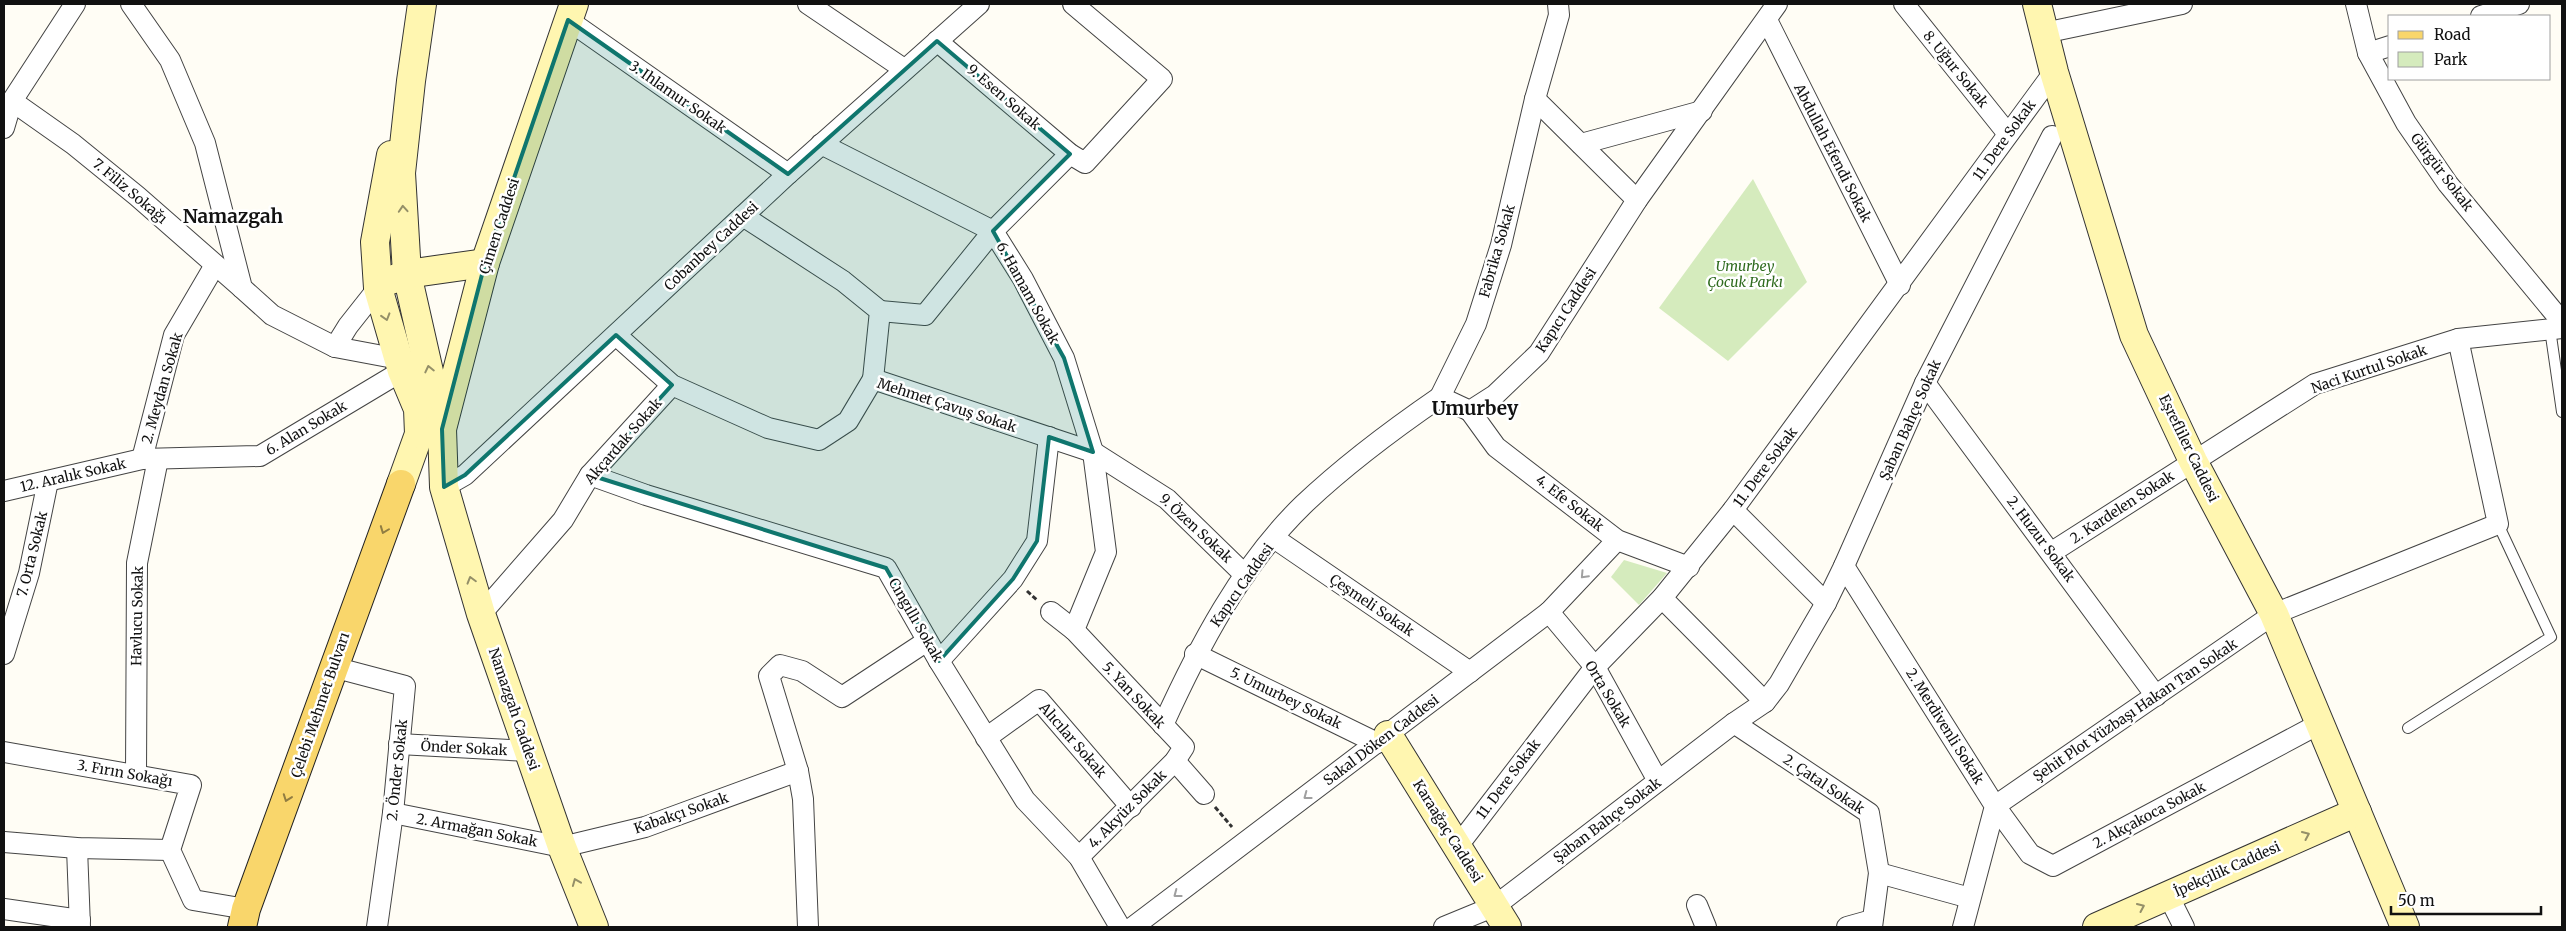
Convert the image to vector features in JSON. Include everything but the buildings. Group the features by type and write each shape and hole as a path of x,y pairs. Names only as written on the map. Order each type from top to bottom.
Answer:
{"main road":[{"path":"422,4 410,81 401,173 408,274 431,432"},
{"name":"Eşrefliler Caddesi","path":"2037,4 2054,72 2134,335 2193,461 2274,614 2405,927"},
{"name":"Çimen Caddesi","path":"431,432 485,263 571,12"},
{"path":"410,81 385,178 376,233 378,288 400,365 418,409 431,432"},
{"path":"378,288 394,278 408,274 485,263"},
{"name":"Çelebi Mehmet Bulvarı","path":"244,918 333,667 402,484 431,432"},
{"name":"Namazgah Caddesi","path":"431,432 444,487 481,614 562,847 594,927"},
{"name":"Karaağaç Caddesi","path":"1382,739 1457,847 1501,916"},
{"name":"İpekçilik Caddesi","path":"2096,927 2357,812"}],"street":[{"path":"4,128 12,101 75,4"},
{"path":"131,4 170,60 205,143 242,288"},
{"path":"808,4 904,68"},
{"name":"Cobanbey Caddesi","path":"444,487 465,475 788,174 904,68 979,4"},
{"path":"743,216 843,281 880,311 925,315 993,231 1070,154 1086,163 1162,79 1074,4"},
{"name":"Fabrika Sokak","path":"1440,398 1476,324 1495,263 1535,99 1559,15 1558,4"},
{"name":"8. Uğur Sokak","path":"1904,4 2008,134"},
{"path":"2044,33 2182,4"},
{"name":"Gürgür Sokak","path":"2356,4 2368,53 2406,123 2448,184 2558,326"},
{"path":"2484,15 2520,4"},
{"name":"Kapıcı Caddesi","path":"1470,411 1495,395 1539,353 1637,200 1702,111 1769,10"},
{"name":"Abdullah Efendi Sokak","path":"1769,10 1900,285"},
{"name":"3. Ihlamur Sokak","path":"571,12 788,174"},
{"name":"9. Esen Sokak","path":"937,40 1070,154"},
{"path":"2368,53 2388,47"},
{"name":"11. Dere Sokak","path":"1457,847 1595,667 1662,598 1689,567 1733,510 1900,285 2054,72"},
{"path":"1535,99 1637,200"},
{"name":"7. Filiz Sokağı","path":"12,101 94,161 272,315 335,347 400,365"},
{"path":"1581,144 1702,111"},
{"name":"Şaban Bahçe Sokak","path":"1444,927 1501,916 1658,781 1764,702 1779,684 1826,603 1925,383 2052,136"},
{"name":"6. Hamam Sokak","path":"821,144 993,231 1023,279 1064,358 1093,452"},
{"name":"2. Meydan Sokak","path":"150,459 174,336 215,265"},
{"path":"335,347 348,326 378,288"},
{"path":"873,379 880,311"},
{"name":"Naci Kurtul Sokak","path":"2193,461 2315,384 2458,339 2558,326"},
{"name":"Mehmet Çavuş Sokak","path":"616,335 672,385 768,428 819,440 848,421 873,379 1093,452"},
{"path":"2458,339 2498,524"},
{"name":"6. Alan Sokak","path":"150,459 260,456 400,365"},
{"name":"2. Huzur Sokak","path":"1925,383 2052,552 2156,696"},
{"name":"Akçardak Sokak","path":"481,614 563,520 590,475 672,385"},
{"path":"1440,398 1470,411"},
{"name":"Kapıcı Caddesi","path":"1163,725 1195,654 1245,574 1274,538 1302,506 1378,440 1440,398"},
{"name":"4. Efe Sokak","path":"1470,411 1496,446 1617,540 1689,567"},
{"path":"939,661 1013,579 1036,541 1049,437"},
{"path":"1074,630 1106,552 1093,452"},
{"name":"9. Özen Sokak","path":"1093,452 1167,499 1245,574"},
{"name":"12. Aralık Sokak","path":"4,491 150,459"},
{"name":"Havlucu Sokak","path":"136,774 137,563 150,459"},
{"name":"2. Kardelen Sokak","path":"2052,552 2193,461"},
{"name":"Cıngıllı Sokak","path":"590,475 646,495 886,568 939,661 1025,800 1078,857 1120,927"},
{"name":"7. Orta Sokak","path":"4,654 29,572 48,481"},
{"path":"1733,510 1826,603"},
{"name":"Şehit Plot Yüzbaşı Hakan Tan Sokak","path":"1995,806 2274,614 2498,524"},
{"name":"Çeşmeli Sokak","path":"1274,538 1470,672"},
{"name":"Sakal Döken Caddesi","path":"1133,927 1549,612 1617,540"},
{"name":"2. Merdivenli Sokak","path":"1844,566 1995,806"},
{"path":"1662,598 1764,702"},
{"name":"5. Yan Sokak","path":"1051,612 1074,630 1184,747 1175,761"},
{"name":"Orta Sokak","path":"1549,612 1595,667 1658,781"},
{"path":"808,927 803,799 798,771 769,676 780,665 802,671 842,697 927,640"},
{"name":"5. Umurbey Sokak","path":"1195,654 1382,739"},
{"name":"2. Önder Sokak","path":"333,667 405,686 393,813 377,927"},
{"name":"Alıcılar Sokak","path":"986,738 1039,700 1131,807"},
{"name":"2. Çatal Sokak","path":"1734,723 1868,812 1879,873 1872,924"},
{"name":"2. Akçakoca Sokak","path":"1995,806 2030,854 2053,866 2320,724"},
{"name":"Önder Sokak","path":"400,744 529,752"},
{"name":"3. Fırın Sokağı","path":"4,752 191,785 170,850"},
{"path":"1175,761 1204,794"},
{"name":"4. Akyüz Sokak","path":"1078,857 1131,807 1175,761"},
{"name":"Kabakçı Sokak","path":"562,847 645,827 798,771"},
{"path":"1963,927 1995,806"},
{"name":"2. Armağan Sokak","path":"393,813 562,847"},
{"path":"4,842 77,848 170,850 193,900 244,918"},
{"path":"4,909 80,924 77,848"},
{"path":"1879,873 1970,898"},
{"path":"2168,895 2184,927"},
{"path":"1697,905 1706,927"},
{"path":"1848,927 1872,924"}],"lane":[{"path":"2558,326 2562,412"},
{"path":"2408,728 2551,637 2498,524"}],"path":[{"path":"1013,579 1051,612"},
{"path":"1204,794 1246,843"}],"highlighted area":[{"path":"568,20 788,174 937,41 1070,154 993,231 1064,358 1093,452 1049,437 1037,541 1013,579 939,661 886,568 590,475 672,385 616,335 465,475 444,487 442,429 485,263"}],"green space":[{"name":"Umurbey Çocuk Parkı","path":"1753,179 1807,282 1728,361 1659,308"},
{"path":"1624,560 1667,573 1639,605 1611,577"}],"district":[{"name":"Namazgah","path":"233,216"},
{"name":"Umurbey","path":"1475,408"}]}
